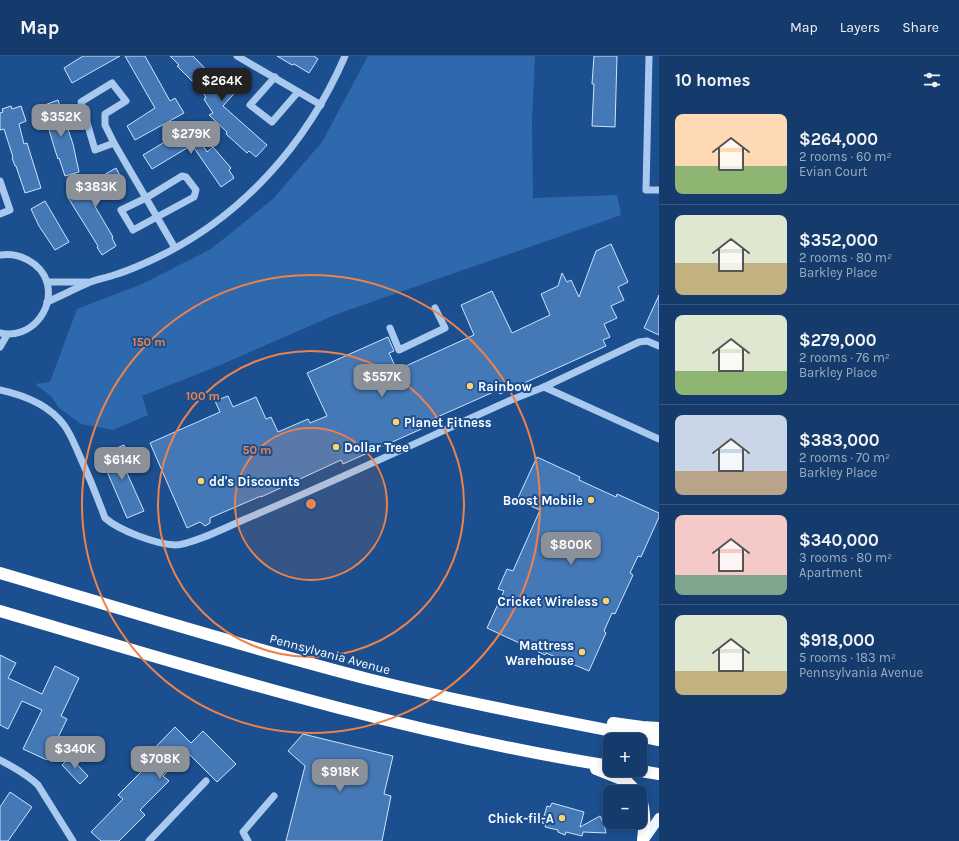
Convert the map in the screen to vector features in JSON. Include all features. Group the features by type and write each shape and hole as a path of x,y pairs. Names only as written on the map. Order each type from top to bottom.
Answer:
{"highway":[{"name":"Pennsylvania Avenue","path":"0,573 320,666 441,696 659,740"},
{"path":"0,611 322,704 474,740 603,765"},
{"path":"566,722 614,723 659,728"},
{"path":"573,760 626,781 630,785"},
{"path":"647,772 659,774"},
{"path":"643,841 644,829"}],"main road":[{"path":"643,841 659,818"}],"street":[{"path":"237,56 321,105"},
{"path":"47,302 90,282 116,275 150,261 175,248 212,225 236,206 287,153 301,135 321,105 345,56"},
{"path":"649,56 646,190 659,190"},
{"path":"275,77 250,105 272,122 298,92"},
{"path":"114,143 95,150 81,102 112,83 126,101 105,114 105,125 175,248"},
{"path":"182,176 186,177 196,190 194,197 133,230 121,210 146,198 182,176"},
{"path":"0,181 10,210 0,214"},
{"path":"0,255 10,254 29,260 38,268 47,282 47,302 40,318 31,328 20,333 3,334 0,347"},
{"path":"47,282 90,282"},
{"path":"390,328 399,350 445,328 435,308"},
{"path":"0,390 23,397 41,405 64,424 84,465 105,518 110,523 150,540 176,545 189,543 256,515 511,400 544,387 639,342 647,341 659,346"},
{"path":"544,387 659,439"},
{"path":"0,760 32,779 38,785 73,841"},
{"path":"149,841 206,781"},
{"path":"248,841 243,832 274,796"}],"shaded area":[{"path":"368,56 535,56 532,120 533,198 617,195 621,215 337,314 218,366 142,396 148,415 113,430 81,424 59,408 51,396 35,384 50,382 77,309 142,284 211,249 273,199 322,142"}],"building":[{"path":"83,56 120,56 72,83 64,68"},
{"path":"125,56 145,56 170,101 175,98 184,113 135,140 127,126 155,108"},
{"path":"170,56 193,56 219,83 234,69 246,80 223,106 267,145 256,157 249,151 247,153 226,134 227,132 209,115 213,113 204,99 206,98 203,92 177,66 179,65"},
{"path":"277,56 314,56 318,59 309,73"},
{"path":"594,56 617,56 615,127 592,126"},
{"path":"58,100 73,144 79,172 65,176 55,150 42,106"},
{"path":"11,106 12,109 21,106 26,121 19,124 24,144 27,143 41,188 25,193 12,158 13,157 4,129 0,130 0,113 3,112 2,109"},
{"path":"191,126 207,152 213,147 231,168 229,170 234,178 221,187 192,145 152,169 143,155"},
{"path":"116,168 124,183 93,203 113,237 112,238 116,246 102,255 67,196"},
{"path":"45,201 69,242 55,250 39,226 31,209"},
{"path":"611,244 628,282 618,287 624,300 611,306 617,318 604,324 610,337 603,340 606,346 500,394 498,390 426,422 428,426 343,464 341,460 261,497 210,518 210,523 205,526 200,522 187,528 150,443 220,412 215,401 228,396 233,407 256,397 266,419 271,417 278,432 308,419 310,423 327,416 307,373 388,337 394,351 389,353 397,370 474,335 461,305 492,291 512,333 550,315 541,294 558,286 562,273 567,282 571,280 579,297 596,251"},
{"path":"659,295 659,335 644,328"},
{"path":"124,445 129,459 122,462 144,511 127,518 100,455"},
{"path":"537,457 580,477 579,480 616,497 617,494 659,513 659,517 641,557 638,556 630,573 633,575 615,614 612,613 604,631 606,633 589,671 546,653 545,655 487,628 504,591 498,589 507,569 513,571 540,510 517,500"},
{"path":"0,655 16,663 8,678 42,694 55,666 79,678 61,716 67,719 47,760 23,749 42,710 22,701 8,729 0,725"},
{"path":"175,727 191,743 203,731 236,764 217,782 187,752 163,776 169,781 140,810 145,815 119,841 101,841 91,832 123,799 118,795 148,765 143,760"},
{"path":"303,734 393,756 384,794 391,796 382,841 286,841 305,766 288,751"},
{"path":"70,757 88,776 80,784 62,765"},
{"path":"10,792 32,807 8,841 0,841 0,807"},
{"name":"Chick-fil-A","path":"552,803 584,812 580,827 600,816 603,822 603,829 605,829 606,833 583,832 582,836 566,832 565,835 558,832 558,830 545,827 546,824 542,823 547,806 550,807"}],"place":[{"name":"Rainbow","path":"470,386"},
{"name":"Planet Fitness","path":"396,422"},
{"name":"Dollar Tree","path":"336,447"},
{"name":"dd's Discounts","path":"201,481"},
{"name":"Boost Mobile","path":"591,500"},
{"name":"Cricket Wireless","path":"606,601"},
{"name":"Mattress Warehouse","path":"582,652"},
{"name":"Chick-fil-A","path":"562,818"}]}
